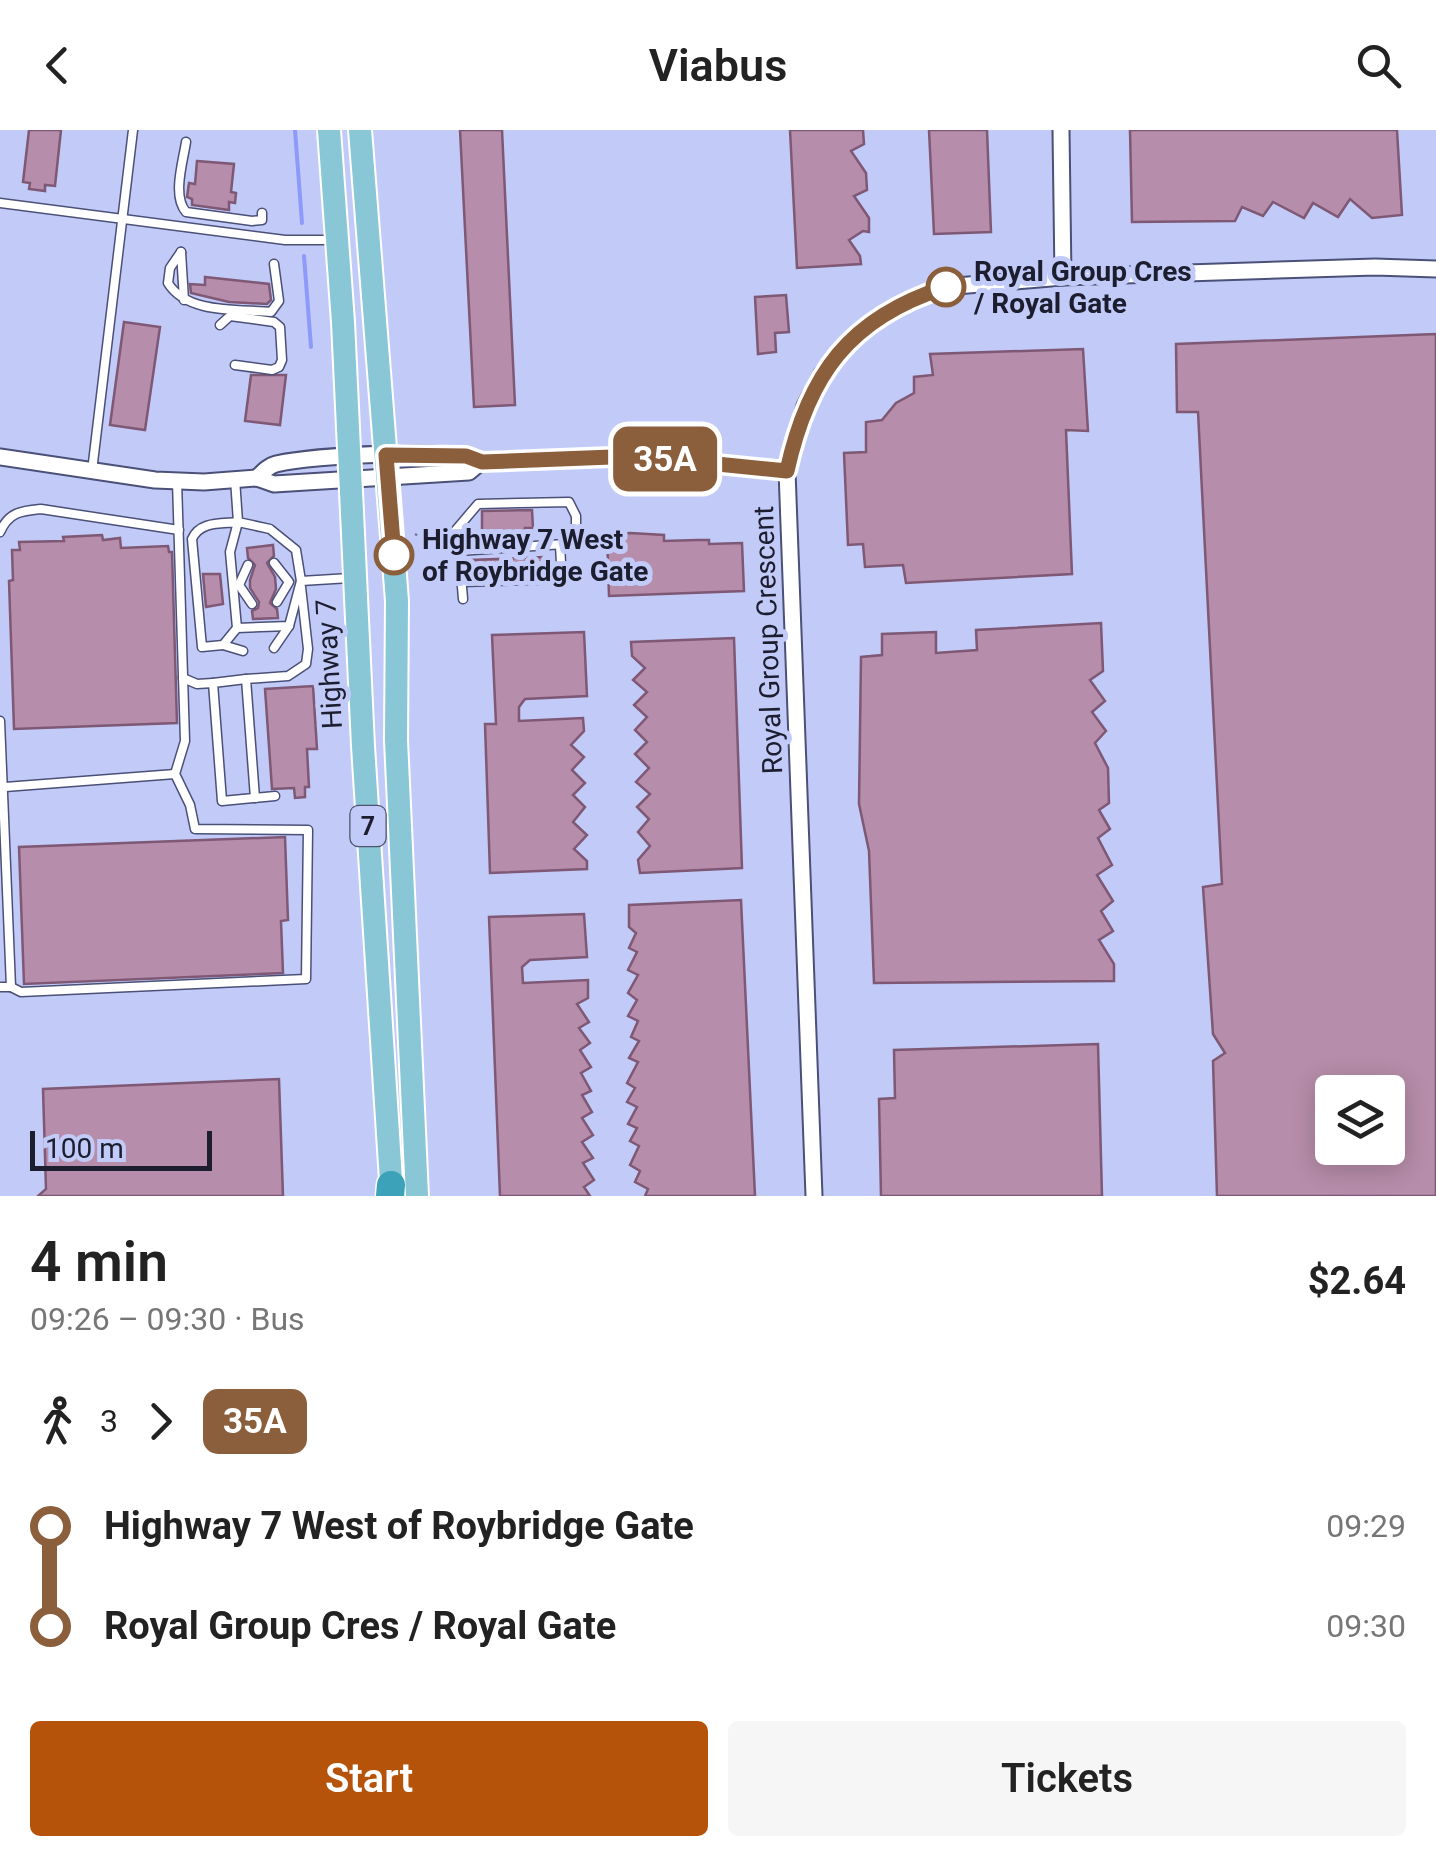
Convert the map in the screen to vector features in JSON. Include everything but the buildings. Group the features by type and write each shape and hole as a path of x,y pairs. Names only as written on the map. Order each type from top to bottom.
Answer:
{"main road":[{"name":"Highway 7","path":"329,130 355,578 398,1193"},
{"name":"Highway 7","path":"360,130 397,600 398,1193"}],"street":[{"path":"1061,130 1064,277"},
{"name":"Royal Group Crescent","path":"814,1196 787,471 805,406 822,374 853,338 884,314 946,287 1064,277 1375,266 1436,269"},
{"path":"0,457 177,481 256,478 271,465 387,466 469,472 482,462 638,456 787,471"}],"lane":[{"path":"92,471 133,130"},
{"path":"186,142 178,199 182,209 252,221 262,220 262,212"},
{"path":"0,203 284,240 337,240"},
{"path":"184,300 181,252 170,268 168,283 176,296 191,304 271,312 279,301 274,264"},
{"path":"220,325 230,316 274,322 280,327 282,360 277,368 235,365"},
{"path":"223,645 237,628 230,552 238,522 236,480"},
{"path":"0,988 11,986 21,992 306,979 308,830 194,829 190,805 174,774 185,741 177,481"},
{"path":"463,599 455,531 478,504 569,502 576,516 576,544"},
{"path":"0,532 6,519 18,511 41,509 179,530"},
{"path":"183,678 197,684 288,676 306,664 308,649 296,550 270,529 238,522 202,526 192,539 202,647 223,645 243,651"},
{"path":"458,546 482,554 498,554 594,542"},
{"path":"462,582 529,575 562,578 560,546"},
{"path":"274,563 289,582"},
{"path":"236,585 248,565"},
{"path":"276,582 355,578"},
{"path":"277,602 289,582"},
{"path":"274,648 289,626 300,582"},
{"path":"236,585 250,584"},
{"path":"236,585 252,604"},
{"path":"237,628 289,626"},
{"path":"246,679 255,798"},
{"path":"213,682 222,800 275,796"},
{"path":"0,721 11,986"},
{"path":"2,786 174,774"}],"path":[{"path":"415,534 430,543 458,546"}],"waterway":[{"path":"295,130 302,223"},
{"path":"304,256 311,347"}],"bus line":[{"name":"35A","path":"394,555 386,455 466,456 482,462 638,456 787,471 805,406 822,374 853,338 884,314 946,287"}],"place":[{"name":"Royal Group Cres / Royal Gate","path":"946,287"},
{"name":"Highway 7 West of Roybridge Gate","path":"394,555"}]}
